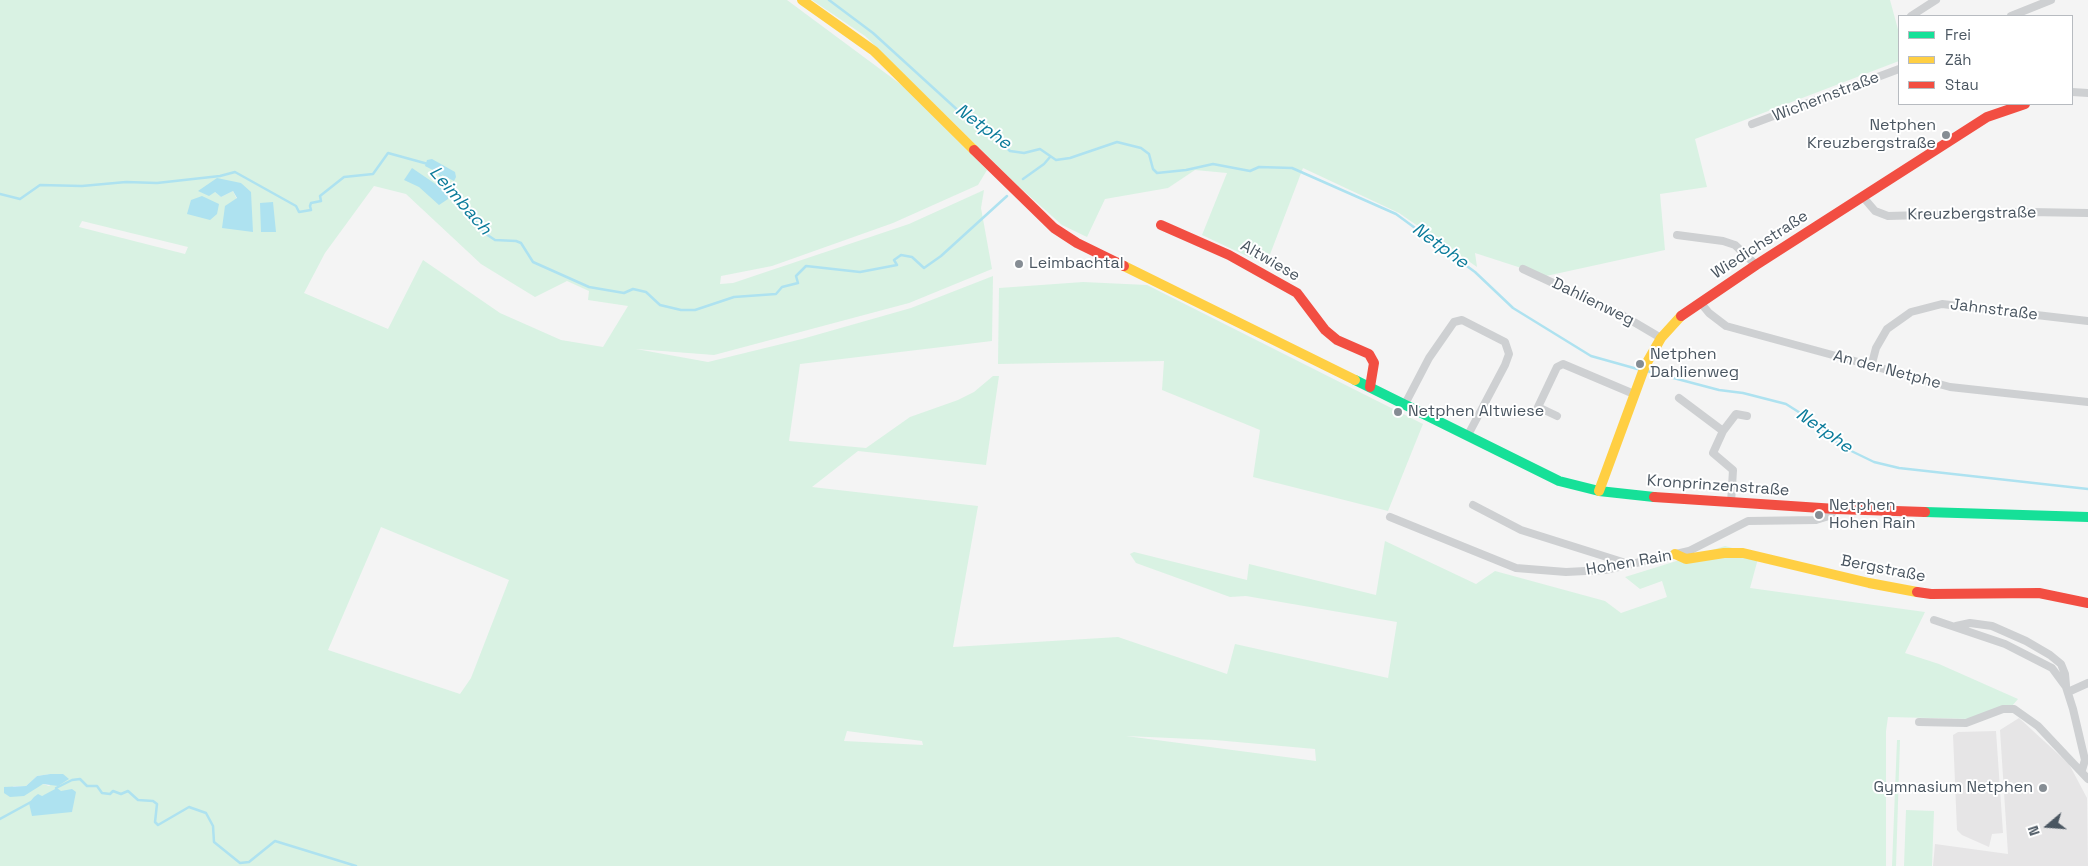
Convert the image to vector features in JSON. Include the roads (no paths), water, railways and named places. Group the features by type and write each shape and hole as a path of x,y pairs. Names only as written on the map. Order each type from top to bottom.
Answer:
{"main road":[{"name":"Kronprinzenstraße","path":"802,0 874,51 1054,228 1100,256 1559,481 1599,491 1731,503 1836,509 2088,517"},
{"name":"Wiedichstraße","path":"1599,491 1640,377 1661,338 1677,319 1756,265 1987,117 2022,105"},
{"name":"Altwiese","path":"1162,225 1229,254 1297,293 1325,330 1337,340 1369,354 1374,363 1370,387"},
{"name":"Bergstraße","path":"1675,554 1686,559 1724,553 1743,553 1869,584 1932,594 2039,593 2067,597 2088,603"}],"street":[{"path":"1913,15 1936,0"},
{"path":"2014,15 2051,0"},
{"name":"Wichernstraße","path":"1752,124 1898,69"},
{"path":"2073,92 2088,93"},
{"name":"Kreuzbergstraße","path":"1863,197 1875,211 1888,216 2029,212 2088,213"},
{"path":"1677,235 1729,243 1746,254 1756,265"},
{"name":"Dahlienweg","path":"1524,269 1622,315 1661,338"},
{"name":"An der Netphe","path":"1700,302 1709,313 1726,326 1950,388 2088,402"},
{"name":"Jahnstraße","path":"1871,367 1876,348 1887,329 1911,312 1942,304 2088,321"},
{"path":"1404,406 1429,358 1454,322 1462,320 1504,342 1509,354 1505,366 1468,435"},
{"path":"1557,416 1538,407 1557,367 1563,364 1634,394"},
{"path":"1679,398 1723,431"},
{"path":"1731,503 1733,470 1713,453 1723,431 1736,414 1747,416"},
{"path":"1473,505 1521,530 1630,564"},
{"name":"Hohen Rain","path":"1390,517 1523,570 1594,571 1675,554 1707,544 1748,521 1816,520 1829,516 1836,509"},
{"path":"1934,620 2005,644 2038,660 2052,668 2067,690"},
{"path":"1951,626 1970,623 1992,626 2050,654 2061,664 2066,674 2067,690 2084,760 2082,770"},
{"path":"2067,690 2088,683"},
{"path":"1919,722 1966,723 2003,709 2014,709 2038,726 2082,770 2088,779"}],"water":[{"path":"432,159 455,172 456,177 454,181 425,166 427,160"},
{"path":"412,168 451,197 439,205 419,187 404,180"},
{"path":"217,178 241,183 251,192 253,232 222,228 225,206 237,198 233,191 221,197 215,192 209,196 198,191"},
{"path":"202,196 219,204 217,214 210,220 187,214 191,200"},
{"path":"273,202 276,232 261,232 260,203"},
{"path":"63,774 69,779 58,786 43,784 24,796 10,797 4,793 4,787 26,786 37,776"},
{"path":"57,788 61,791 72,789 76,792 72,812 32,816 29,803 34,797 38,794 42,796"}],"waterway":[{"name":"Netphe","path":"829,0 873,33 974,125 997,138 1010,151 1024,153 1040,149 1056,160 1070,158 1117,142 1141,148 1149,154 1153,169 1157,173 1186,170 1213,164 1250,171 1259,167 1292,168 1396,214 1475,272 1513,308 1591,356 1641,370"},
{"name":"Leimbach","path":"0,194 20,199 40,185 82,186 126,182 157,183 220,176 235,172 296,206 299,212 311,210 311,203 321,201 320,196 344,177 373,174 388,153 428,164"},
{"name":"Leimbach","path":"1023,179 1044,164 1050,157"},
{"name":"Leimbach","path":"438,172 455,195 464,200 477,224 486,234 495,240 521,243 533,262 589,287 624,293 633,289 646,292 660,305 681,310 695,310 734,297 776,294 782,287 798,283 796,276 806,266 860,272 897,265 894,260 901,255 912,257 924,268 941,256 1007,196"},
{"name":"Netphe","path":"1647,371 1719,390 1743,393 1786,404 1816,423 1841,446 1874,462 1899,468 2088,489"},
{"path":"56,788 72,780 80,779 87,786 97,786 102,793 110,794 113,791 121,794 128,791 138,800 153,801 157,804 155,822 158,825 189,807 206,813 213,826 214,842 240,863 249,862 275,841 356,866"},
{"path":"0,819 31,802"}],"place":[{"name":"Netphen Kreuzbergstraße","path":"1946,135"},
{"name":"Leimbachtal","path":"1019,264"},
{"name":"Netphen Dahlienweg","path":"1640,364"},
{"name":"Netphen Altwiese","path":"1398,412"},
{"name":"Netphen Hohen Rain","path":"1819,515"},
{"name":"Gymnasium Netphen","path":"2043,788"}]}
